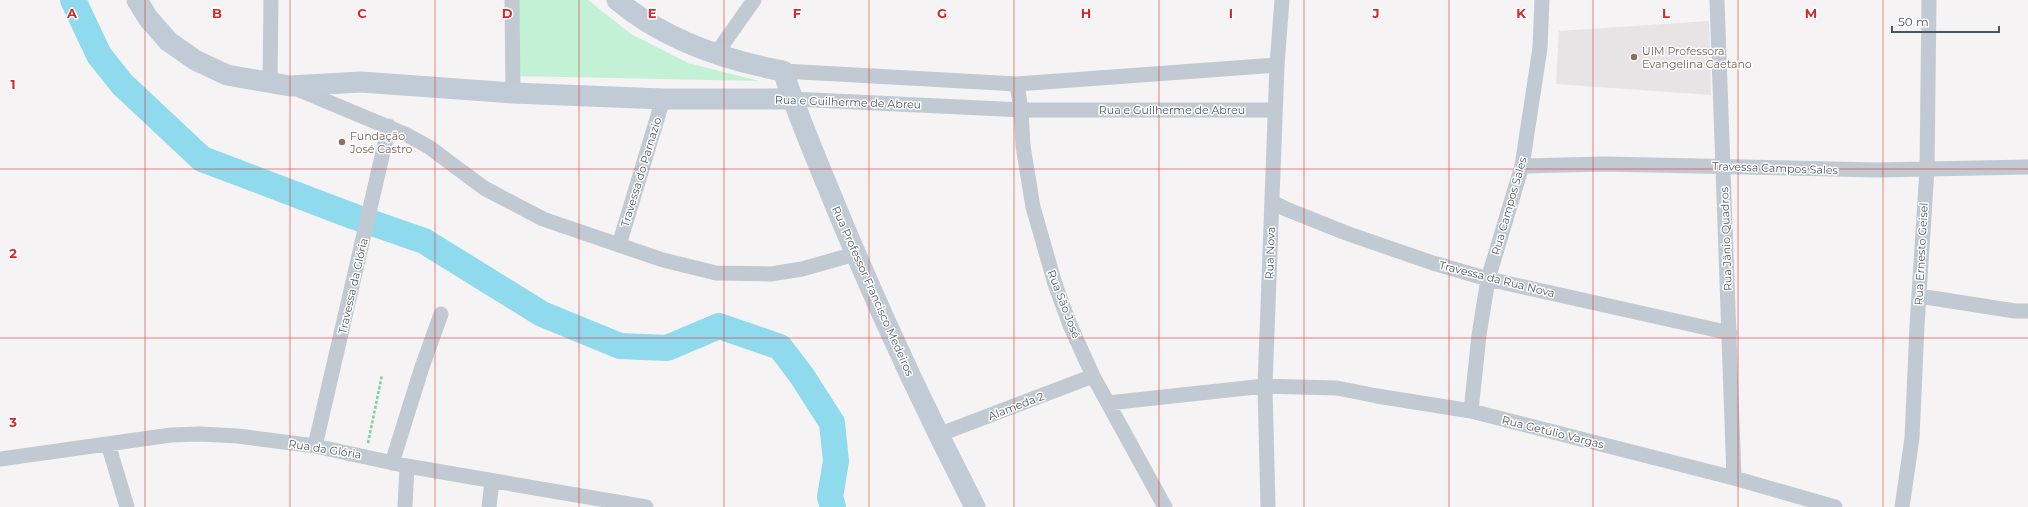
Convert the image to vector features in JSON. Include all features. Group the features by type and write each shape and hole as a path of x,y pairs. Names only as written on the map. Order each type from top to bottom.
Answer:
{"street":[{"name":"Rua e Guilherme de Abreu","path":"137,0 148,18 168,41 195,60 227,75 290,86 362,82 513,92 663,99 792,99 1021,110 1275,110"},
{"path":"270,82 271,0"},
{"path":"512,0 513,92"},
{"path":"617,0 653,26 716,54 759,67 783,71 1017,84 1277,65"},
{"path":"716,54 754,0"},
{"name":"Rua Nova","path":"1268,507 1265,386 1275,110 1282,0"},
{"name":"Rua Campos Sales","path":"1471,411 1479,335 1488,279 1522,166 1540,48 1542,0"},
{"name":"Rua Jânio Quadros","path":"1717,0 1734,478"},
{"name":"Rua Ernesto Geisel","path":"1902,507 1912,438 1927,169 1929,0"},
{"name":"Rua Professor Francisco Medeiros","path":"783,71 792,99 855,254 938,435 975,507"},
{"name":"Rua São José","path":"1017,84 1027,177 1042,243 1070,325 1093,376 1165,507"},
{"path":"290,86 390,126 429,147 484,188 543,219 684,266 716,273 771,274 794,270 855,254"},
{"name":"Travessa do Parnazio","path":"619,245 663,99"},
{"name":"Travessa da Glória","path":"315,446 390,126"},
{"name":"Travessa Campos Sales","path":"1522,166 1604,164 1834,170 2028,167"},
{"name":"Travessa da Rua Nova","path":"1272,202 1346,233 1433,263 1488,279 1730,333"},
{"path":"1919,296 2015,311 2028,311"},
{"path":"392,462 422,367 441,314"},
{"name":"Alameda 2","path":"938,435 1093,376"},
{"path":"1108,403 1265,386"},
{"name":"Rua Getúlio Vargas","path":"1265,386 1338,388 1377,396 1471,411 1734,478 1835,507"},
{"name":"Rua da Glória","path":"0,459 171,435 200,434 238,436 315,446 407,466 646,507"},
{"path":"108,444 127,507"},
{"path":"405,507 407,466"},
{"path":"489,507 492,481"}],"path":[{"path":"365,456 382,375"}],"shaded area":[{"name":"UIM Professora Evangelina Caetano","path":"1709,21 1711,95 1556,84 1559,31"}],"green space":[{"path":"515,0 588,0 631,34 688,63 759,81 516,76"}],"waterway":[{"path":"73,0 99,55 122,84 202,159 355,217 424,241 542,314 620,346 667,348 719,326 780,347 802,376 832,423 836,461 830,497 833,507"}],"place":[{"name":"UIM Professora Evangelina Caetano","path":"1634,57"},
{"name":"Fundação José Castro","path":"342,142"}]}
